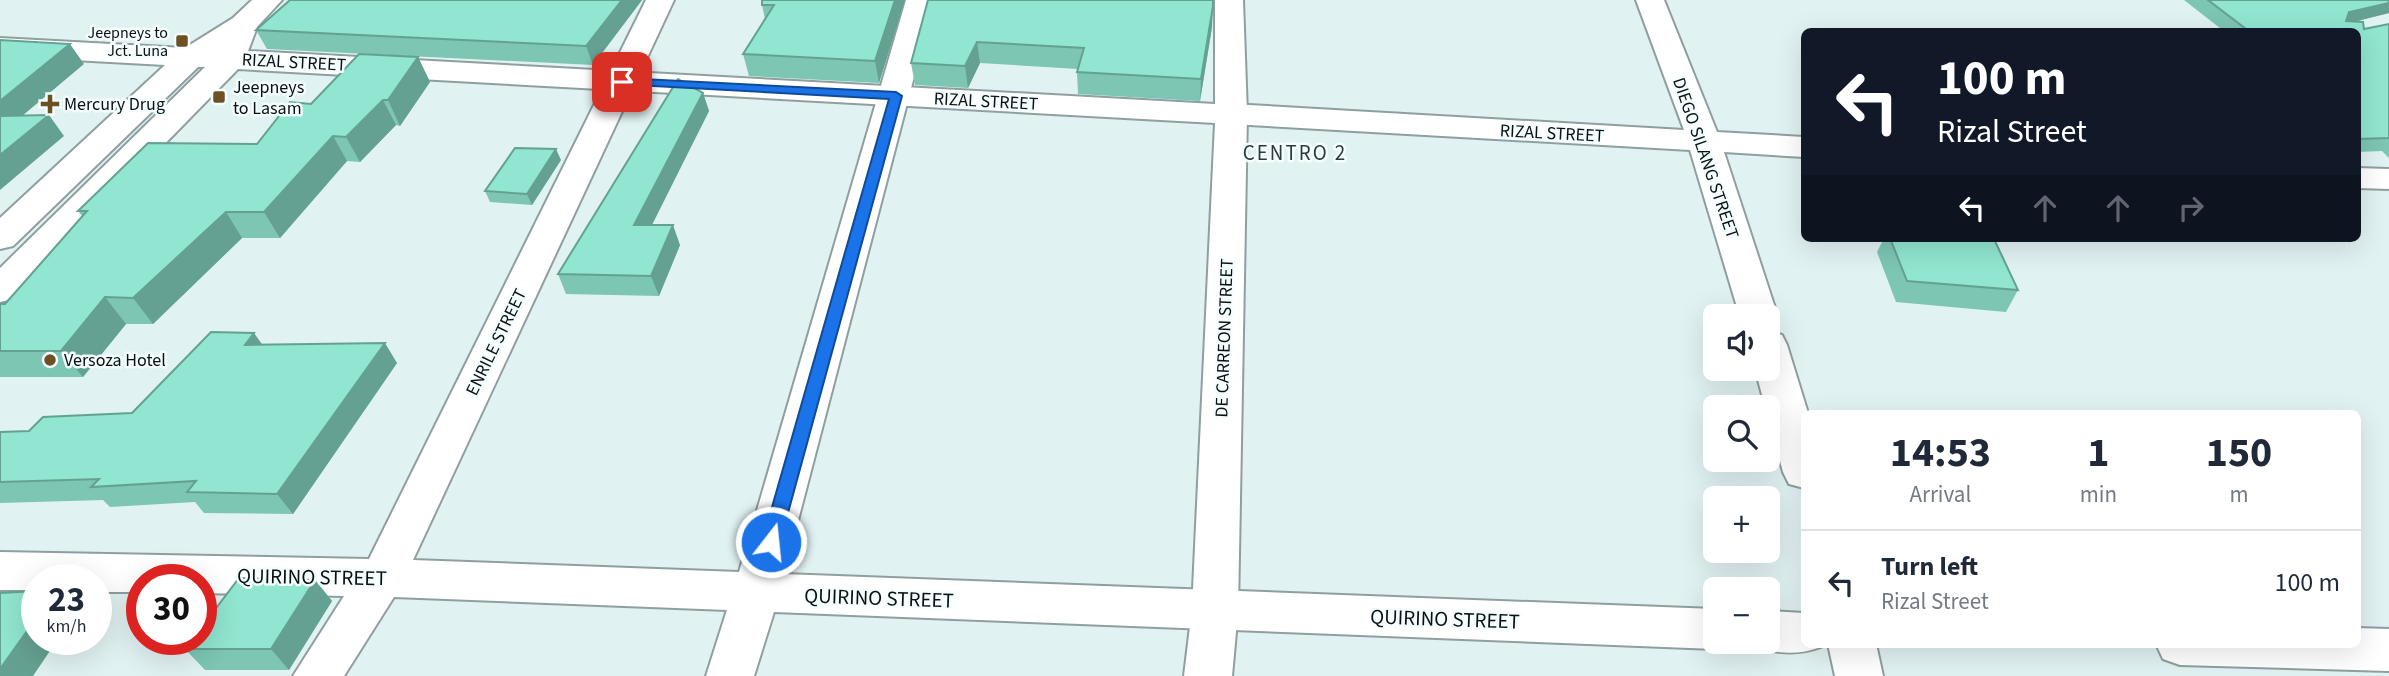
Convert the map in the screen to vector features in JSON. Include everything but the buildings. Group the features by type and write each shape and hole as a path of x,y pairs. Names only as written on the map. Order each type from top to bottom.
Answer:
{"street":[{"path":"0,238 191,57 243,24 268,0"},
{"name":"ENRILE STREET","path":"317,676 382,578 660,0"},
{"path":"730,676 756,594 896,96 920,0"},
{"name":"DE CARREON STREET","path":"1208,676 1215,610 1231,114 1229,0"},
{"name":"DIEGO SILANG STREET","path":"1650,0 1704,141 1755,304"},
{"path":"0,290 231,59 243,24"},
{"name":"RIZAL STREET","path":"0,47 1801,147"},
{"path":"2361,177 2389,179"},
{"path":"1778,381 1801,461"},
{"name":"QUIRINO STREET","path":"0,571 382,578 1703,629"},
{"path":"1780,632 1801,633"},
{"path":"1853,648 1859,676"},
{"path":"2319,648 2389,650"}],"place":[{"name":"Jeepneys to Jct. Luna","path":"182,41"},
{"name":"Jeepneys to Lasam","path":"219,97"},
{"name":"Mercury Drug","path":"50,104"},
{"name":"Versoza Hotel","path":"50,360"}],"district":[{"name":"CENTRO 2","path":"1295,153"}],"route":[{"path":"622,82 896,96 771,542"}]}
